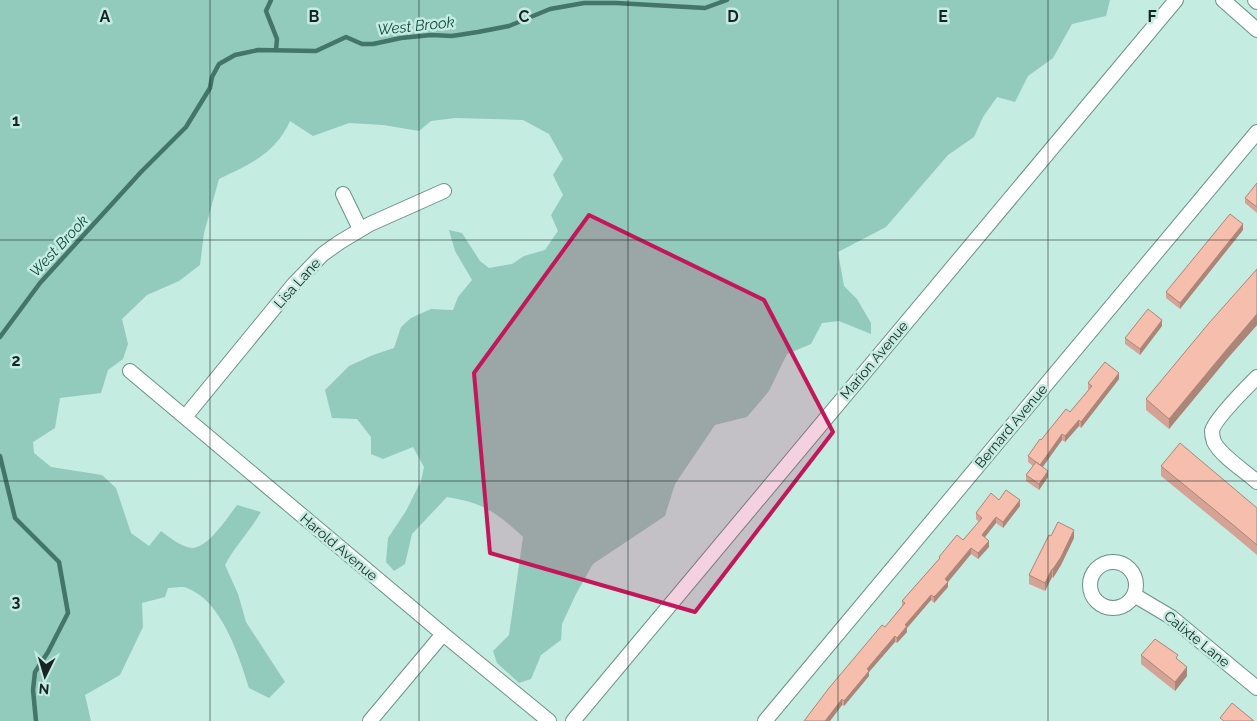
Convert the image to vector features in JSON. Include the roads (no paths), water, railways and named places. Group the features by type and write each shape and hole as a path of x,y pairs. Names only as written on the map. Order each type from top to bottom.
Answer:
{"street":[{"name":"Marion Avenue","path":"573,721 1176,0"},
{"path":"1223,0 1257,30"},
{"name":"Bernard Avenue","path":"765,721 1257,132"},
{"name":"Lisa Lane","path":"185,417 310,267 334,246 360,229 444,191"},
{"path":"343,194 360,229"},
{"name":"Harold Avenue","path":"130,371 549,721"},
{"path":"1257,377 1219,419 1212,430 1214,442 1224,454 1257,482"},
{"name":"Calixte Lane","path":"1134,595 1171,617 1257,688"},
{"path":"370,721 443,634"}],"waterway":[{"path":"271,0 266,11 277,39 276,50"},
{"name":"West Brook","path":"0,337 40,283 141,172 186,127 210,88 212,77 219,64 235,55 258,50 316,51 346,37 362,44 373,44 401,38 431,35 452,36 509,26 550,9 584,3 705,8 727,0"},
{"name":"West Brook","path":"0,456 15,518 59,562 68,613 48,652 35,672 33,690 36,721"}]}
